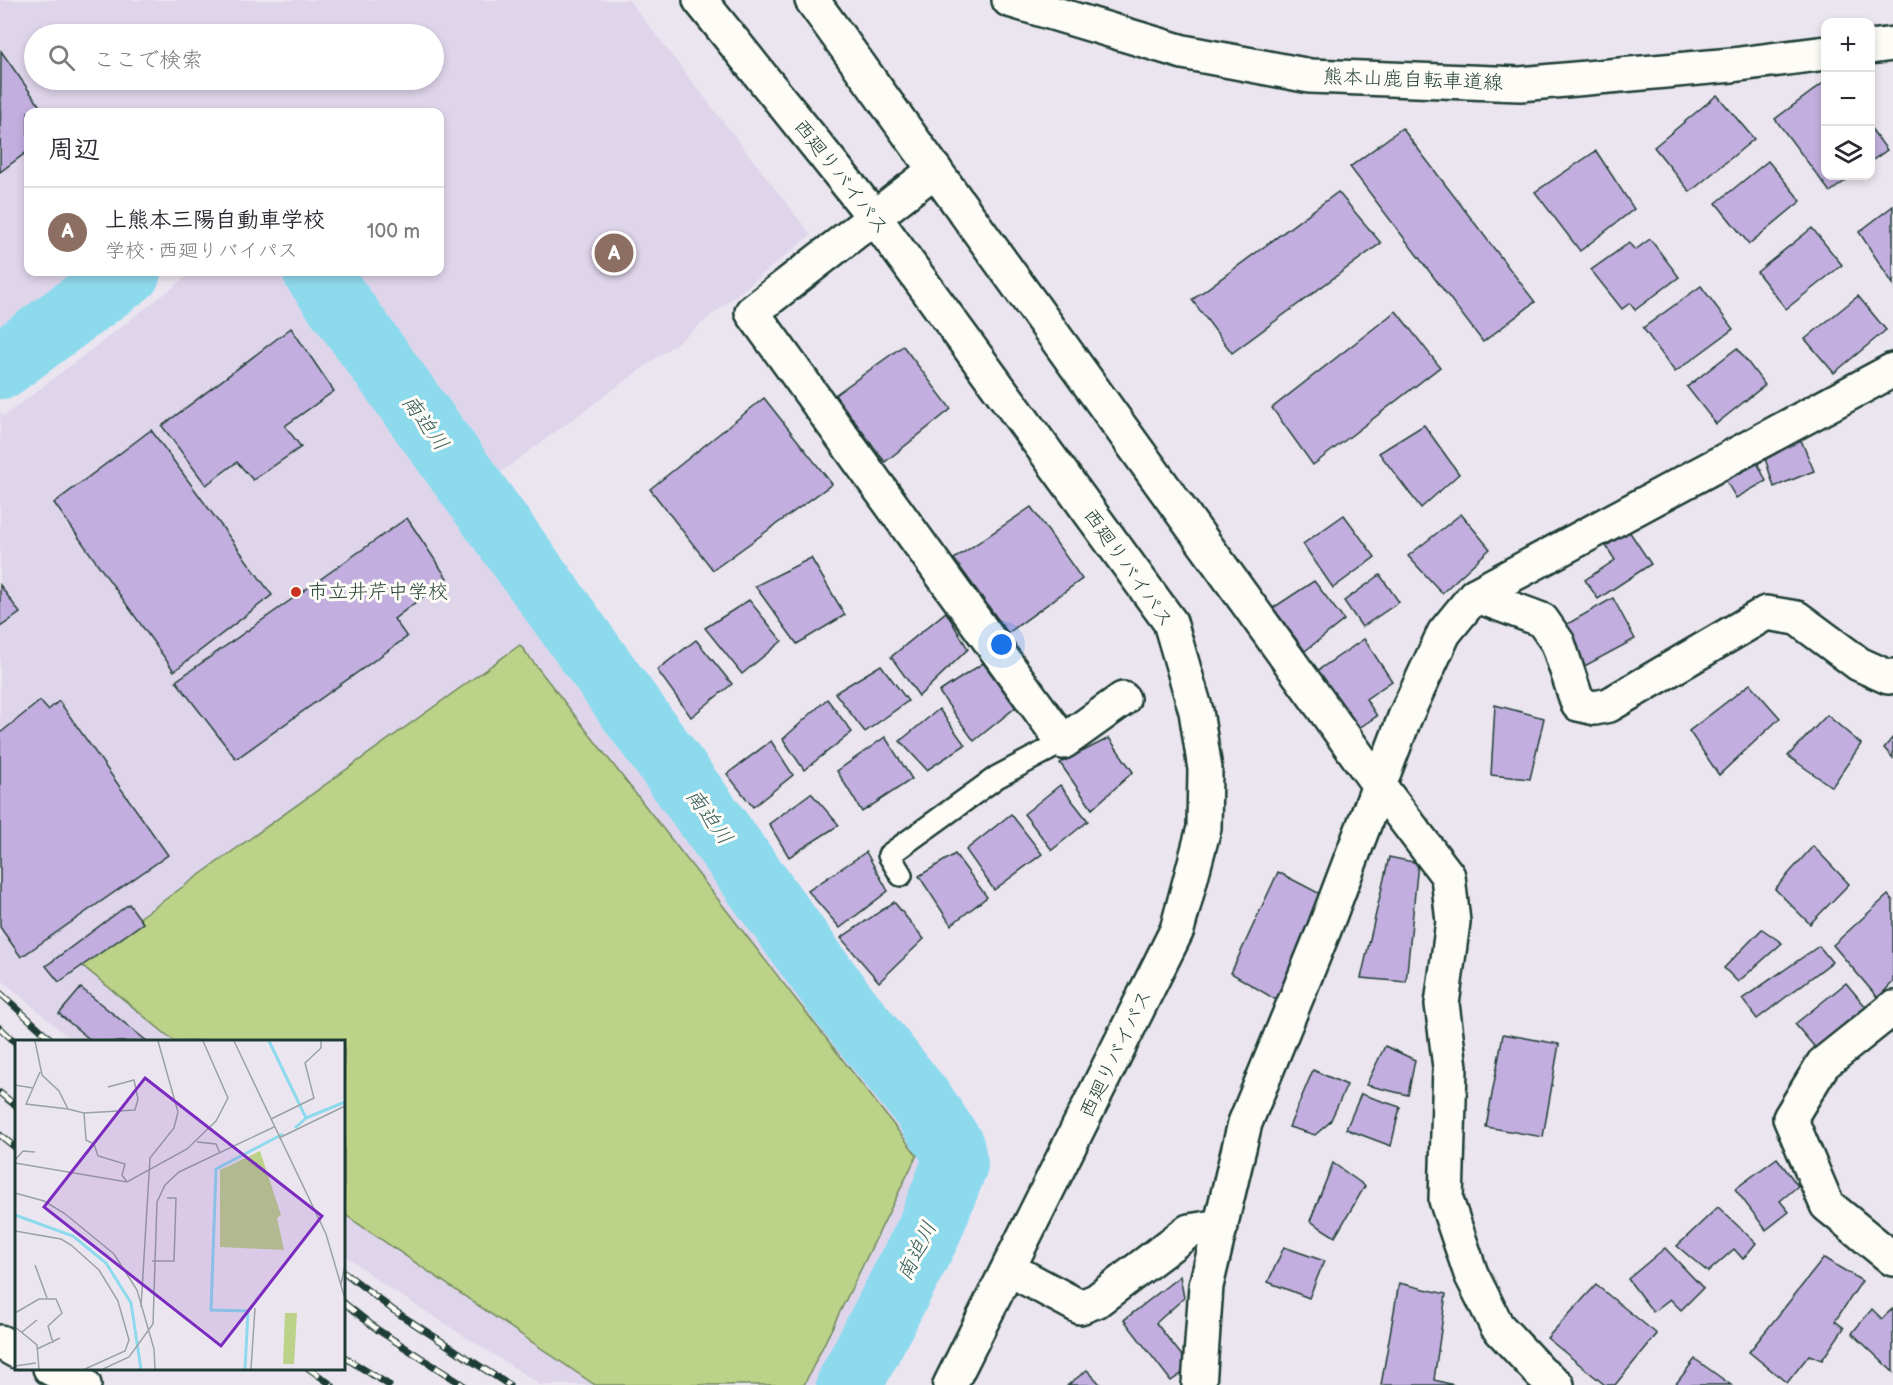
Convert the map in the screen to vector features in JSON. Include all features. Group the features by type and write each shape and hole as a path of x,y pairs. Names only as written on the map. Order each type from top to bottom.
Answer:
{"street":[{"name":"西廻りバイパス","path":"700,0 874,218 1170,622 1196,711 1205,769 1204,828 1177,930 951,1385"},
{"path":"812,0 1378,784 1448,876 1454,922 1442,1004 1449,1067 1446,1200 1471,1274 1497,1326 1541,1373 1557,1385"},
{"name":"熊本山鹿自転車道線","path":"1009,0 1183,52 1310,76 1520,84 1732,65 1821,54"},
{"path":"1875,46 1893,44"},
{"path":"935,170 752,312 1063,742 1123,699"},
{"path":"1199,1385 1206,1286 1245,1123 1324,930 1378,784 1444,633 1475,595 1893,370"},
{"path":"1475,595 1542,620 1558,643 1578,704 1595,708 1609,705 1766,613 1797,618 1859,664 1888,677 1893,676"},
{"path":"1893,1008 1823,1064 1790,1118 1827,1206 1893,1259"},
{"path":"1009,1269 1080,1307 1096,1301 1189,1231 1221,1226"},
{"path":"0,1342 15,1350"},
{"path":"54,1370 84,1385"}],"lane":[{"path":"901,875 888,855 996,777 1063,742"}],"shaded area":[{"path":"0,0 629,0 811,235 685,337 497,475 354,276 444,276 444,108 24,108 24,276 80,276 2,330 0,327"},
{"path":"188,276 287,276 523,596 940,1175 827,1385 541,1385 381,1283 345,1255 345,1040 72,1040 0,979 0,412 4,416"}],"green space":[{"path":"520,645 917,1155 804,1385 595,1385 345,1215 345,1040 173,1040 78,962"}],"building":[{"path":"1,51 24,84 24,90 28,90 41,108 24,108 24,154 0,172"},
{"path":"1821,85 1821,180 1846,180 1830,192 1775,119"},
{"path":"1717,95 1754,139 1690,192 1654,147"},
{"path":"1402,128 1535,302 1483,342 1350,167"},
{"path":"1875,134 1887,150 1875,158"},
{"path":"1596,151 1634,209 1580,251 1535,192"},
{"path":"1768,161 1801,201 1749,244 1716,203"},
{"path":"1338,192 1381,243 1232,353 1192,300"},
{"path":"1893,206 1893,284 1859,232"},
{"path":"1812,228 1842,265 1786,309 1757,272"},
{"path":"1650,239 1679,277 1635,310 1630,303 1622,309 1591,270 1629,243 1635,250"},
{"path":"1701,286 1733,329 1675,372 1643,328"},
{"path":"1858,296 1886,330 1834,373 1805,339"},
{"path":"1396,311 1440,367 1313,465 1272,408"},
{"path":"291,328 334,391 285,426 301,447 253,480 237,462 206,485 162,426"},
{"path":"903,346 951,409 885,462 835,395"},
{"path":"1737,348 1765,385 1716,424 1687,387"},
{"path":"764,398 832,484 713,570 650,489"},
{"path":"1424,425 1459,474 1421,508 1379,453"},
{"path":"151,430 272,595 174,671 54,503"},
{"path":"1801,440 1814,471 1774,487 1764,455"},
{"path":"1754,456 1766,481 1736,498 1721,472"},
{"path":"1031,507 1082,579 1008,633 954,559"},
{"path":"1461,514 1490,549 1442,593 1408,556"},
{"path":"1344,515 1375,557 1333,588 1303,544"},
{"path":"407,518 447,578 394,619 407,637 236,759 176,681"},
{"path":"1629,531 1651,564 1598,599 1585,580 1615,560 1606,546"},
{"path":"811,558 845,615 797,644 755,586"},
{"path":"1380,575 1399,602 1362,627 1344,601"},
{"path":"1314,581 1344,620 1305,651 1273,608"},
{"path":"0,585 20,613 0,627"},
{"path":"1613,598 1635,639 1581,668 1562,627"},
{"path":"749,600 782,641 742,674 705,628"},
{"path":"946,612 968,649 919,696 891,657"},
{"path":"1364,639 1392,681 1366,699 1377,716 1353,732 1314,673"},
{"path":"696,640 732,684 691,717 657,670"},
{"path":"983,663 1016,707 974,741 939,692"},
{"path":"881,665 908,701 865,732 835,693"},
{"path":"1750,684 1780,718 1719,775 1689,731"},
{"path":"827,699 852,732 804,770 783,739"},
{"path":"40,701 48,710 59,701 168,855 21,957 0,927 0,733"},
{"path":"1495,705 1544,718 1530,779 1491,775"},
{"path":"939,709 965,745 927,770 900,741"},
{"path":"1827,715 1861,744 1832,787 1788,756"},
{"path":"885,737 912,779 862,812 837,771"},
{"path":"1893,737 1893,758 1884,748"},
{"path":"1109,738 1133,772 1092,809 1060,763"},
{"path":"771,741 793,775 753,807 727,774"},
{"path":"1060,785 1088,821 1052,850 1024,814"},
{"path":"811,793 839,825 789,857 769,824"},
{"path":"1011,814 1042,854 994,890 966,850"},
{"path":"1813,846 1849,884 1810,924 1775,889"},
{"path":"866,852 888,891 840,928 808,891"},
{"path":"955,854 987,897 951,925 919,876"},
{"path":"1389,857 1418,863 1406,982 1361,978"},
{"path":"1278,872 1328,898 1283,1004 1231,973"},
{"path":"1888,895 1893,901 1893,982 1878,998 1833,945"},
{"path":"894,902 924,939 879,982 841,938"},
{"path":"129,904 143,923 59,982 46,966"},
{"path":"1762,929 1782,943 1738,982 1724,968"},
{"path":"1819,946 1832,962 1757,1019 1742,999"},
{"path":"1846,983 1866,1007 1819,1052 1795,1024"},
{"path":"81,988 146,1040 91,1040 59,1014"},
{"path":"1503,1034 1559,1044 1543,1137 1486,1127"},
{"path":"1385,1046 1415,1060 1408,1095 1366,1085"},
{"path":"1313,1070 1347,1085 1330,1122 1315,1135 1289,1127"},
{"path":"1361,1094 1400,1107 1391,1146 1346,1129"},
{"path":"1777,1158 1798,1186 1780,1201 1789,1212 1766,1230 1735,1189"},
{"path":"1333,1163 1365,1186 1335,1237 1310,1221"},
{"path":"1718,1207 1756,1243 1743,1259 1734,1249 1708,1272 1677,1246"},
{"path":"1284,1247 1324,1261 1309,1298 1268,1282"},
{"path":"1665,1248 1703,1288 1681,1310 1670,1299 1653,1312 1628,1279"},
{"path":"1824,1258 1862,1281 1835,1321 1844,1328 1822,1360 1809,1355 1787,1383 1749,1352"},
{"path":"1180,1276 1184,1298 1156,1323 1191,1367 1171,1381 1124,1320"},
{"path":"1399,1283 1446,1294 1434,1380 1454,1385 1381,1385"},
{"path":"1596,1285 1657,1334 1615,1385 1605,1385 1547,1338"},
{"path":"1893,1308 1893,1372 1852,1333 1872,1309 1882,1319"},
{"path":"1695,1359 1731,1385 1675,1385"},
{"path":"1087,1370 1101,1385 1068,1385"}],"waterway":[{"name":"南迫川","path":"0,364 1,366 123,276"},
{"name":"南迫川","path":"319,276 841,1001 925,1107 951,1146 955,1164 928,1233 849,1385"}],"railway":[{"path":"0,993 52,1040"},
{"path":"0,1028 15,1042"},
{"path":"0,1093 15,1105"},
{"path":"0,1135 15,1147"},
{"path":"345,1273 393,1310 509,1385"},
{"path":"345,1304 378,1330 463,1385"},
{"path":"345,1358 389,1385"},
{"path":"311,1370 332,1385"}],"place":[{"name":"上熊本三陽自動車学校","path":"614,253"},
{"name":"市立井芹中学校","path":"296,592"}]}
